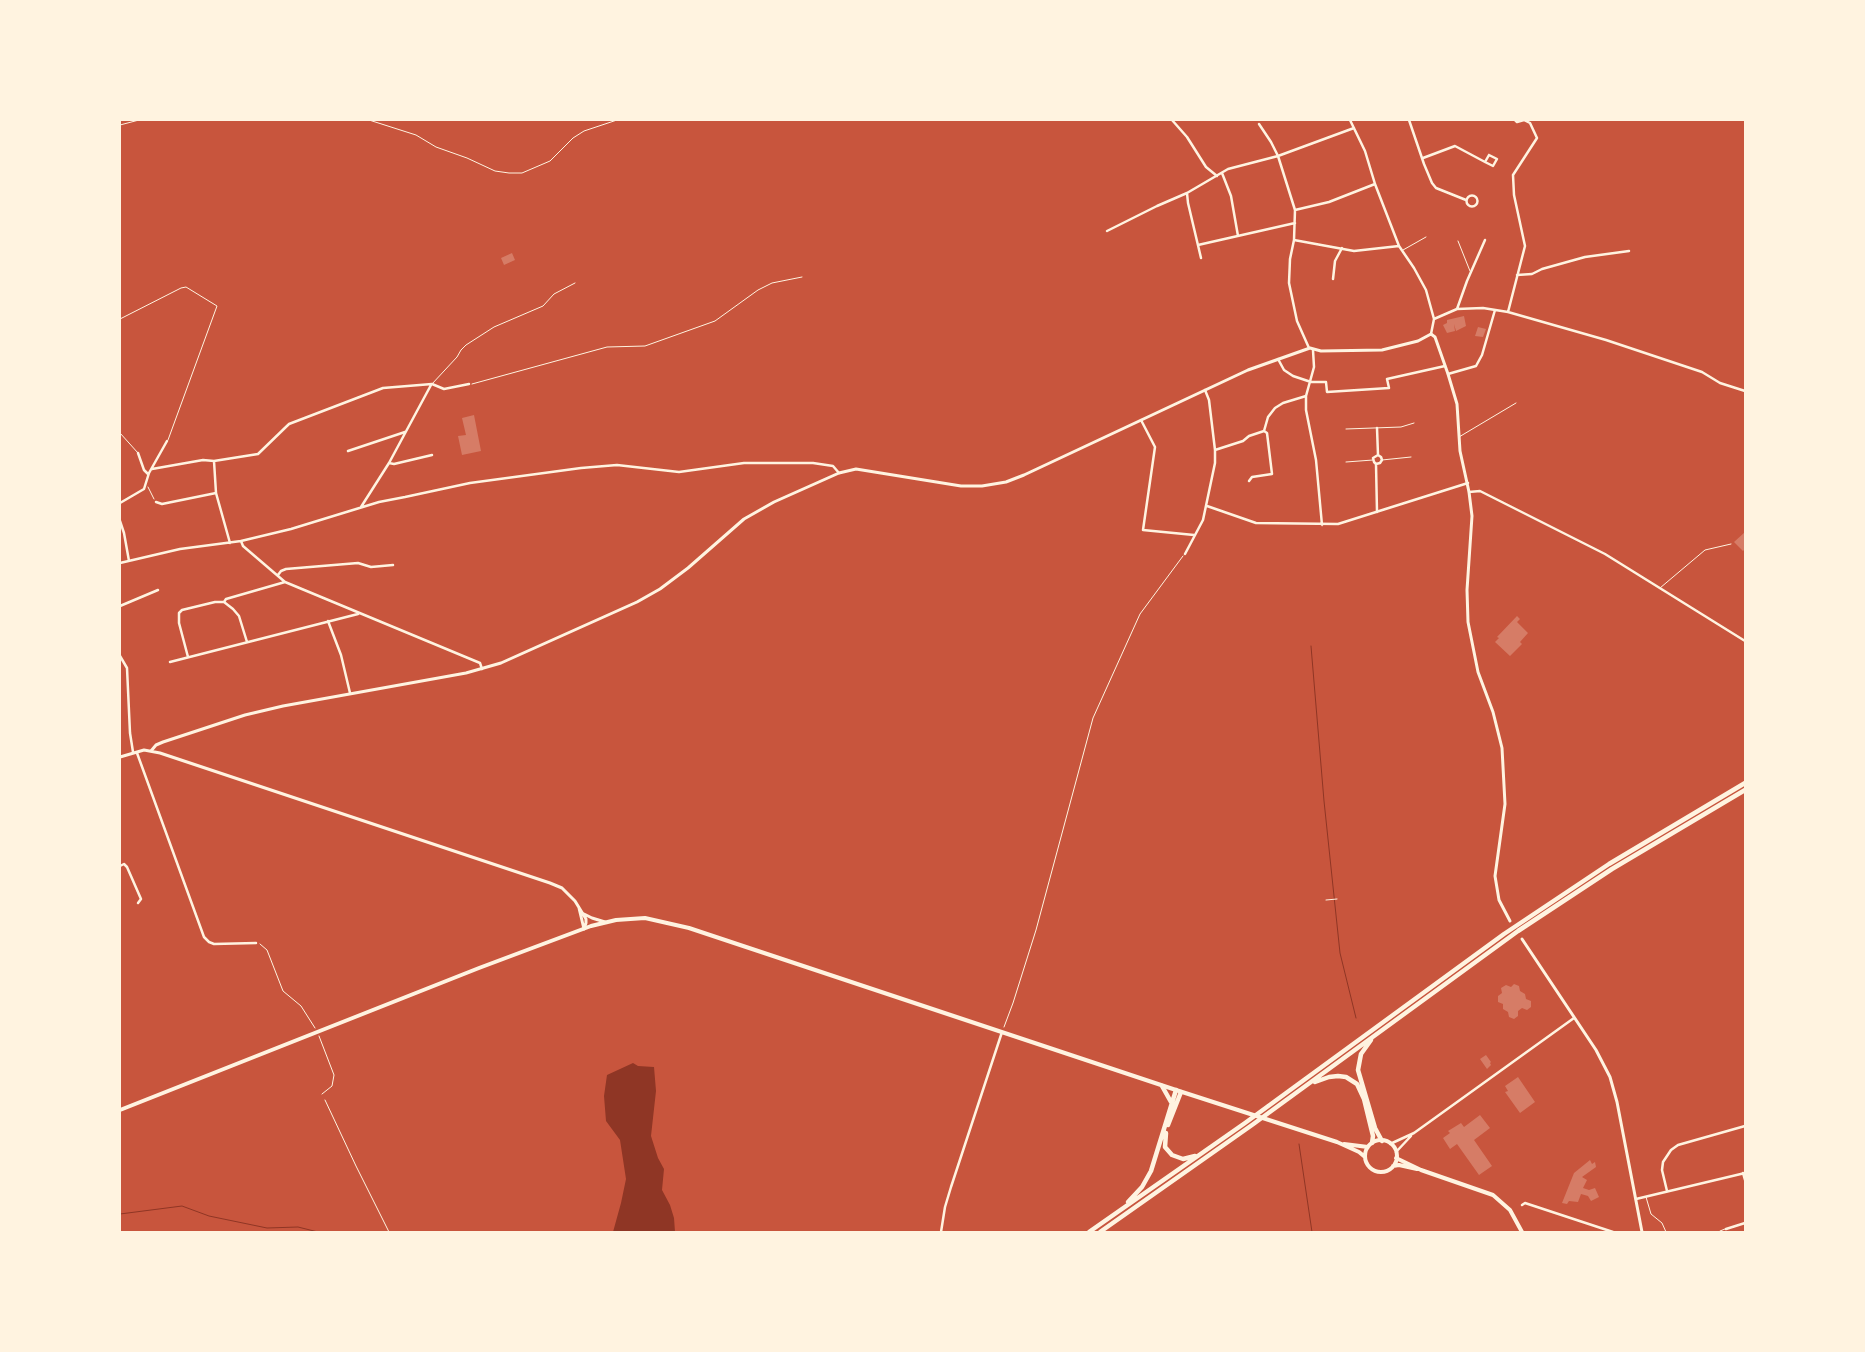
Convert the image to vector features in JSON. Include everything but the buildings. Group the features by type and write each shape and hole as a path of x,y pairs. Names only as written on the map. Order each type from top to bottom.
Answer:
{"highway":[{"path":"1088,1232 1266,1108 1472,957 1610,867 1745,783"},
{"path":"1100,1232 1610,867 1745,790"},
{"path":"1377,1033 1361,1054 1358,1070 1376,1132 1382,1141"},
{"path":"1309,1084 1334,1076 1346,1078 1356,1084 1364,1099 1373,1136 1372,1143"},
{"path":"1162,1086 1172,1103"},
{"path":"1120,1210 1138,1192 1148,1176 1176,1090"},
{"path":"1181,1092 1165,1134 1165,1147 1172,1155 1183,1159 1205,1151"}],"main road":[{"path":"120,1110 584,929 605,922 640,918 673,923 1162,1086 1337,1142 1359,1152 1365,1157 1368,1166 1376,1171 1385,1171 1393,1166 1400,1165 1421,1170 1493,1195 1510,1210 1522,1232"},
{"path":"1365,1157 1372,1143 1382,1141 1390,1144 1396,1152 1393,1166"},
{"path":"1337,1142 1368,1148"},
{"path":"1396,1158 1421,1170"}],"street":[{"path":"1172,120 1187,138 1206,167 1217,176"},
{"path":"1350,120 1365,151 1398,246 1426,290 1434,319 1431,334"},
{"path":"1409,120 1426,170 1436,188 1466,200"},
{"path":"1508,312 1525,246 1514,195 1513,175 1537,138 1530,123 1524,120 1517,122 1515,120"},
{"path":"1259,124 1278,156 1295,210 1289,283 1297,321 1305,341 1311,349 1314,367 1306,396 1306,410 1316,460 1322,525"},
{"path":"1107,231 1157,206 1188,194 1228,169 1278,156 1354,128"},
{"path":"1423,158 1455,146 1485,162 1493,166 1497,159 1488,155 1485,162"},
{"path":"1222,172 1231,196 1238,236"},
{"path":"1295,210 1329,202 1375,184"},
{"path":"1188,194 1188,203 1201,258"},
{"path":"1474,196 1477,202 1475,206 1470,207 1467,205 1466,200 1468,197 1474,196"},
{"path":"1198,245 1295,223"},
{"path":"1294,240 1354,250 1398,246"},
{"path":"1457,309 1486,240"},
{"path":"1333,279 1335,260 1342,248"},
{"path":"1517,275 1532,274 1542,269 1585,257 1629,251"},
{"path":"1434,319 1457,309 1483,308 1508,312 1606,340 1702,372 1720,383 1745,391"},
{"path":"1448,374 1476,366 1482,355 1494,310"},
{"path":"151,751 156,745 163,742 245,715 282,706 482,669 502,663 644,597 674,579 744,519 759,510 839,473 856,469 943,484 982,486 1006,482 1248,370 1278,359 1311,349 1360,352 1382,350 1418,341 1431,334"},
{"path":"1431,334 1435,337 1457,404 1460,451 1468,483 1472,516 1467,590 1468,622 1478,672 1493,712 1502,748 1505,804 1495,876 1499,900 1510,921"},
{"path":"1278,359 1284,370 1293,376 1311,382 1326,382 1327,392 1388,388 1388,379 1445,366"},
{"path":"361,507 389,463 432,384"},
{"path":"152,469 204,460 214,461 258,454 289,424 383,388 432,384 444,389 469,384"},
{"path":"1185,554 1203,520 1216,463 1209,400 1205,390"},
{"path":"1264,431 1268,417 1275,408 1283,403 1306,396"},
{"path":"1142,420 1156,447 1143,530 1195,535"},
{"path":"1376,464 1382,460 1378,455 1377,428"},
{"path":"1215,450 1243,441 1249,436 1264,431"},
{"path":"1249,481 1252,477 1272,474 1269,437 1264,431"},
{"path":"348,451 406,432"},
{"path":"120,503 140,492 146,485 148,474 165,448 167,441"},
{"path":"138,453 144,470 148,474"},
{"path":"389,463 394,464 432,455"},
{"path":"1377,512 1376,464 1373,457 1378,455"},
{"path":"214,461 216,493 230,542"},
{"path":"120,563 180,549 241,541 291,529 361,507 470,483 604,465 679,472 744,463 813,463 833,466 839,473"},
{"path":"1207,506 1256,524 1338,524 1468,483"},
{"path":"1469,492 1480,491 1605,554 1745,641"},
{"path":"156,502 162,504 216,493"},
{"path":"120,521 129,561"},
{"path":"241,541 243,546 285,582 480,662 482,669"},
{"path":"278,575 281,570 286,568 358,563 371,568 393,565"},
{"path":"188,657 179,623 179,613 182,610 215,602 224,602 226,599 285,582"},
{"path":"120,606 158,590"},
{"path":"224,602 239,616 247,642"},
{"path":"170,662 360,613"},
{"path":"328,621 341,655 350,693"},
{"path":"120,656 127,668 130,733 134,752 204,937 214,944 256,944"},
{"path":"120,757 134,752 151,751 550,883 566,891 584,913 587,920 584,929"},
{"path":"120,866 124,864 127,867 141,899 138,903"},
{"path":"578,905 584,929"},
{"path":"584,913 605,922"},
{"path":"1522,938 1600,1056 1612,1085 1642,1232"},
{"path":"1396,1152 1414,1133 1576,1017"},
{"path":"941,1232 945,1207 951,1187 1002,1032"},
{"path":"1668,1191 1662,1170 1663,1162 1671,1150 1686,1143 1745,1126"},
{"path":"1390,1144 1414,1133"},
{"path":"1634,1199 1744,1173 1745,1180"},
{"path":"1522,1205 1525,1203 1613,1232"},
{"path":"1726,1229 1745,1223"}],"lane":[{"path":"1402,251 1426,237"},
{"path":"1458,241 1468,269 1471,272"},
{"path":"432,384 466,345 494,328 543,306 554,294 575,282"},
{"path":"120,318 181,288 186,288 217,306 167,441"},
{"path":"1459,437 1516,403"},
{"path":"1346,429 1401,427 1414,423"},
{"path":"120,433 138,453"},
{"path":"1382,460 1410,457"},
{"path":"1346,462 1373,460"},
{"path":"1660,589 1705,550 1731,544"},
{"path":"1646,1196 1651,1214 1662,1223 1666,1232"},
{"path":"1720,1231 1726,1229"}],"path":[{"path":"120,125 139,120"},
{"path":"369,120 416,135 436,147 495,170 522,173 550,161 584,130 617,120"},
{"path":"469,384 607,347 645,346 716,320 758,290 772,283 802,277"},
{"path":"146,485 156,502"},
{"path":"1002,1032 1036,930 1093,718 1140,614 1185,554"},
{"path":"1326,900 1337,899"},
{"path":"256,944 260,944 267,950 283,991 301,1006 314,1024 334,1075 332,1086 322,1094"},
{"path":"325,1100 390,1232"}],"shaded area":[{"path":"633,1063 638,1066 654,1067 656,1091 651,1136 658,1158 664,1169 662,1190 670,1205 674,1218 675,1232 613,1232 626,1179 620,1140 606,1121 604,1096 607,1075"}],"waterway":[{"path":"1311,646 1324,801 1340,953 1356,1018"},
{"path":"1299,1144 1312,1232"},
{"path":"120,1214 182,1206 209,1216 267,1228 298,1227 318,1232"}]}
